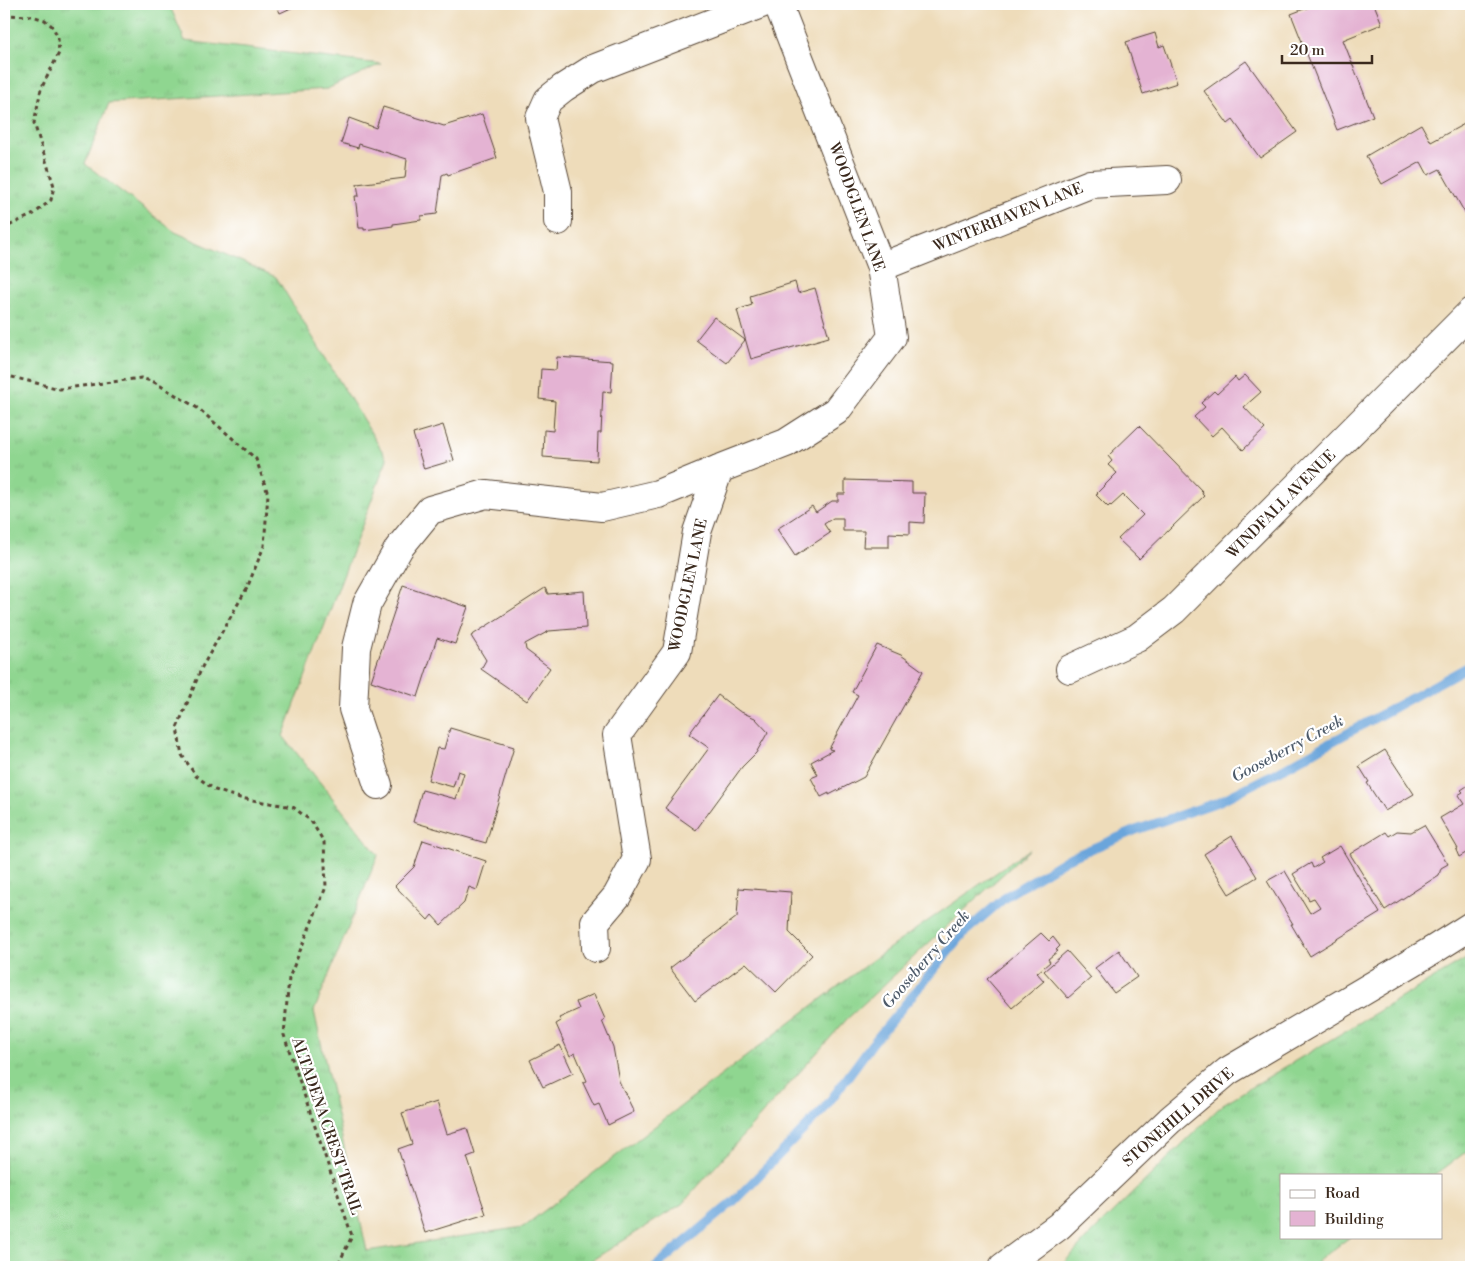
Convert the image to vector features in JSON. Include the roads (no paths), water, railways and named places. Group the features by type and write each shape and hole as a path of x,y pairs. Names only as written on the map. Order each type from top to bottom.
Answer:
{"street":[{"path":"558,222 558,192 540,118 548,100 593,69 761,4"},
{"name":"WOODGLEN LANE","path":"596,948 595,922 617,896 637,859 617,735 677,652 697,532 720,469 786,443 836,410 892,337 881,267 778,4"},
{"name":"WINTERHAVEN LANE","path":"881,267 1090,184 1167,180"},
{"name":"WINDFALL AVENUE","path":"1070,669 1137,638 1174,610 1471,312"},
{"path":"378,785 352,709 356,648 367,604 399,548 430,510 486,494 602,507 658,494 720,469"},
{"name":"STONEHILL DRIVE","path":"1002,1267 1058,1226 1170,1120 1228,1071 1471,926"}],"waterway":[{"name":"Gooseberry Creek","path":"655,1267 734,1201 824,1109 872,1044 965,932 1008,895 1067,859 1136,830 1218,802 1279,771 1471,665"}]}
